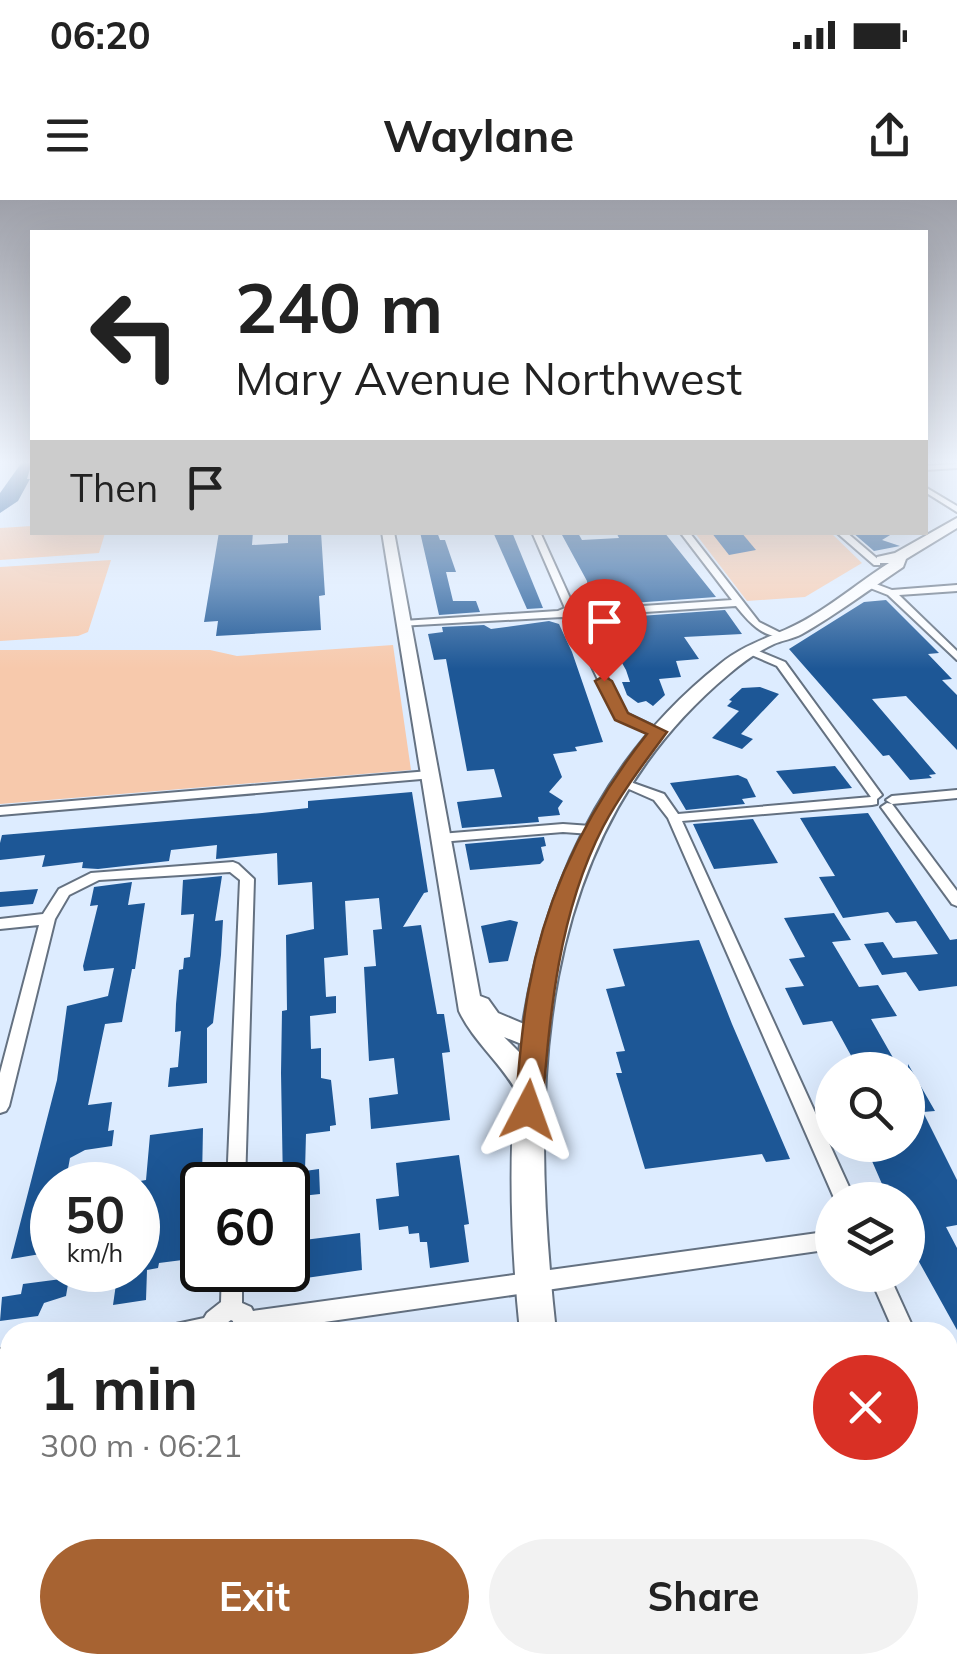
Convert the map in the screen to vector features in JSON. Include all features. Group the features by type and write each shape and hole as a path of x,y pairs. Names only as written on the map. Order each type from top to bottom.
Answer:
{"main road":[{"path":"780,635 778,624 877,564 899,557 942,531"},
{"path":"388,535 474,1020 519,1065 529,1092"},
{"path":"537,1322 527,1192 534,1039 547,955 591,830 619,782 658,732 707,684 751,652 780,635 792,633 868,584 898,564 899,557"},
{"path":"465,983 487,1018 534,1039"}],"street":[{"path":"537,535 618,714 658,732"},
{"path":"686,535 755,624 780,635"},
{"path":"843,535 877,564"},
{"path":"868,584 891,593 957,657"},
{"path":"891,593 957,588"},
{"path":"403,624 738,603"},
{"path":"751,652 780,664 874,798"},
{"path":"0,810 428,775"},
{"path":"619,782 659,797 674,818 837,1182"},
{"path":"674,818 874,798 890,803 957,794"},
{"path":"890,803 957,901"},
{"path":"440,838 563,828 591,830"},
{"path":"0,1106 48,920 64,892 96,876 223,865 240,870 246,879 237,1162"},
{"path":"0,924 48,920"},
{"path":"215,1322 218,1315 240,1322 815,1242"},
{"path":"235,1292 240,1322"},
{"path":"887,1292 900,1322"}],"shaded area":[{"path":"0,531 30,531 30,535 104,535 99,553 0,560"},
{"path":"697,535 833,535 862,563 805,597 747,601"},
{"path":"111,560 88,632 0,641 0,567"},
{"path":"393,645 411,770 0,804 0,650 210,650 237,656"}],"building":[{"path":"218,535 253,535 252,545 288,543 288,535 321,535 325,595 319,596 321,630 216,636 218,621 204,622"},
{"path":"421,535 438,535 445,540 456,572 446,572 453,601 476,601 480,612 439,615"},
{"path":"494,535 513,535 543,608 527,609"},
{"path":"562,535 579,535 582,540 619,538 618,535 666,535 716,597 590,606 584,592 588,592 587,581"},
{"path":"713,535 744,535 756,550 729,555"},
{"path":"855,535 890,535 882,540 900,546 874,551"},
{"path":"886,600 939,653 928,654 952,679 942,680 957,695 957,750 906,696 872,699 936,774 929,775 932,778 910,780 889,755 883,756 789,649 864,602"},
{"path":"725,610 742,634 684,637 699,659 676,661 681,677 659,679 665,695 653,706 646,701 638,703 627,695 622,682 630,682 626,670 597,619"},
{"path":"549,621 559,624 572,652 603,742 553,754 562,777 549,792 563,801 558,808 560,815 538,817 539,822 462,828 457,802 502,797 494,769 467,771 446,659 434,660 428,634 443,632 442,627 484,625 491,629"},
{"path":"760,687 779,694 741,734 753,739 742,749 712,738 739,711 727,706 732,701 729,700 742,688"},
{"path":"835,766 852,788 793,794 776,771"},
{"path":"738,775 747,779 756,797 742,799 745,804 686,810 670,783"},
{"path":"412,792 428,892 403,927 421,925 437,1014 444,1014 450,1052 442,1053 450,1120 371,1129 369,1098 398,1094 394,1058 369,1061 364,967 376,966 373,930 382,929 379,898 345,901 348,955 324,958 326,997 336,996 336,1013 310,1016 311,1049 321,1048 321,1078 331,1080 336,1125 330,1126 330,1131 306,1134 305,1162 283,1162 286,935 314,929 312,882 278,885 277,853 216,859 217,845 171,850 169,861 98,869 82,868 83,862 42,867 45,855 0,860 0,843 2,835 308,808 308,801"},
{"path":"868,813 950,940 957,939 957,986 919,991 906,972 882,975 864,944 883,942 893,958 938,954 916,921 896,923 888,912 843,918 819,877 835,876 800,818"},
{"path":"753,819 778,863 714,869 693,824"},
{"path":"544,837 544,860 540,864 470,870 465,844"},
{"path":"222,876 215,921 223,920 221,955 213,1023 207,1028 207,1083 168,1087 170,1068 178,1067 181,1031 175,1032 179,970 183,969 184,958 190,957 194,914 181,915 183,880"},
{"path":"132,882 128,905 145,903 122,1022 105,1024 88,1105 112,1102 108,1131 114,1130 112,1146 85,1150 69,1162 36,1162 57,1080 67,1006 108,996 114,968 84,971 98,905 90,906 94,887"},
{"path":"38,889 33,904 0,907 0,892"},
{"path":"834,913 851,940 832,942 859,987 878,985 897,1016 871,1019 890,1052 849,1052 832,1021 803,1025 785,988 804,986 789,959 805,957 784,918"},
{"path":"518,922 508,961 489,963 481,926"},
{"path":"699,940 790,1159 766,1162 762,1154 645,1169 616,1073 622,1073 616,1052 625,1051 606,989 625,986 613,949"},
{"path":"925,1094 935,1111 925,1112"},
{"path":"925,1116 957,1180 957,1225 946,1227 957,1248 957,1322 953,1322 925,1273 925,1182 881,1182 872,1162 925,1162"},
{"path":"203,1128 202,1162 180,1162 180,1260 160,1263 160,1162 148,1162 150,1135"},
{"path":"459,1155 469,1224 464,1225 469,1262 430,1268 427,1242 420,1242 419,1233 409,1234 408,1226 379,1230 376,1199 399,1196 396,1163"},
{"path":"319,1169 320,1194 310,1195 310,1170"},
{"path":"30,1185 30,1256 11,1259"},
{"path":"360,1233 362,1270 310,1277 310,1239"},
{"path":"30,1283 30,1292 67,1292 66,1296 44,1303 38,1316 0,1321 2,1297 21,1294 23,1284"},
{"path":"115,1292 146,1292 146,1300 113,1305"}],"route":[{"path":"528,1110 541,986 570,882 591,830 619,782 658,732 621,716 604,681"}]}
